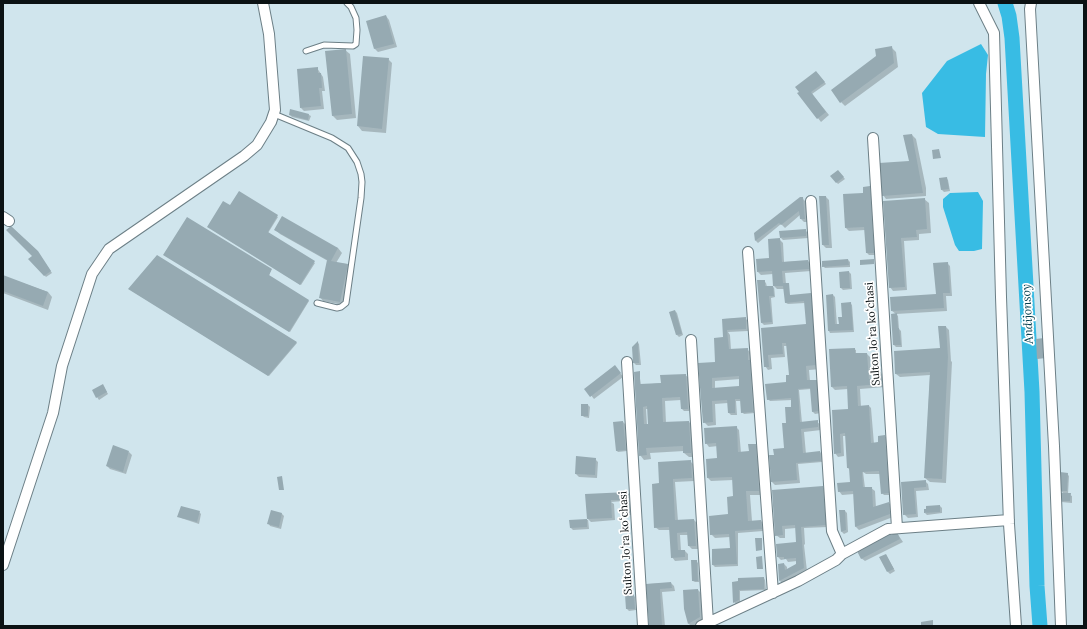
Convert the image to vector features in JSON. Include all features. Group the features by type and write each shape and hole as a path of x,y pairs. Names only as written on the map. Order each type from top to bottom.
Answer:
{"street":[{"path":"3,565 53,413 62,366 92,274 109,250 244,156 257,145 271,122 275,110 269,34 263,3"},
{"path":"979,3 994,33 1009,520 1016,626"},
{"path":"1031,3 1030,9 1054,439 1061,626"},
{"name":"Sulton Joʻra koʻchasi","path":"873,138 897,528"},
{"path":"811,201 832,531 842,554"},
{"path":"748,252 773,593"},
{"path":"691,340 705,624 798,581 836,560 842,554 888,529 1009,520"},
{"name":"Sulton Joʻra koʻchasi","path":"627,362 643,626"}],"lane":[{"path":"306,51 324,46 353,46 356,44 356,18 351,7 347,3"},
{"path":"274,114 332,138 348,148 357,162 361,174 361,198 346,303 342,307 337,308 317,302"}],"water":[{"path":"981,44 988,55 986,74 985,137 938,134 926,127 922,93 947,61"},
{"path":"978,192 983,201 982,249 974,251 959,251 955,245 943,207 943,199 950,193"}],"building":[{"path":"386,15 394,44 374,49 366,21"},
{"path":"892,46 894,63 840,103 831,90 876,56 875,49"},
{"path":"346,49 352,114 332,116 325,51"},
{"path":"363,56 389,58 382,129 357,126"},
{"path":"318,67 318,73 321,73 322,88 319,88 321,106 300,108 297,69"},
{"path":"816,71 825,82 811,92 826,112 817,119 797,93 799,92 795,87"},
{"path":"290,109 309,114 308,120 289,115"},
{"path":"912,134 923,193 882,196 879,163 909,161 903,135"},
{"path":"939,149 941,158 933,159 932,150"},
{"path":"838,170 844,177 836,183 830,176"},
{"path":"947,177 949,189 941,190 939,178"},
{"path":"870,186 874,253 866,253 864,227 845,228 843,194 863,193 863,187"},
{"path":"239,191 278,215 268,232 315,261 300,285 207,227 223,201 230,205"},
{"path":"819,196 826,196 829,245 822,245"},
{"path":"800,197 803,197 805,219 800,219 799,211 781,225 779,223 755,241 754,233"},
{"path":"925,198 927,229 916,230 917,237 901,238 905,287 889,288 883,201"},
{"path":"282,216 338,248 331,261 348,264 340,302 319,298 327,260 329,261 274,230"},
{"path":"187,217 272,269 269,275 309,300 289,332 163,255"},
{"path":"11,226 38,251 51,271 44,276 28,259 32,256 6,230"},
{"path":"806,229 806,236 780,238 779,231"},
{"path":"780,238 782,262 808,260 809,269 782,271 783,283 789,283 790,295 811,293 817,365 806,366 807,380 817,380 820,411 812,412 810,388 798,389 800,422 818,420 818,427 801,429 803,453 820,451 821,461 796,463 797,480 771,482 769,455 774,455 773,449 784,448 782,423 786,423 785,407 791,407 791,398 767,400 765,384 786,382 786,375 789,375 786,343 782,343 783,354 768,355 769,367 764,367 761,328 806,324 804,301 785,303 783,286 773,286 772,271 757,272 756,259 769,258 768,239"},
{"path":"157,255 297,342 268,376 128,289"},
{"path":"848,259 849,265 822,267 822,261"},
{"path":"874,259 874,264 860,265 860,260"},
{"path":"948,262 950,293 943,293 944,308 891,311 890,297 936,294 933,263"},
{"path":"849,271 850,288 840,288 839,272"},
{"path":"3,275 48,292 43,306 3,291"},
{"path":"757,280 765,280 765,286 773,286 774,296 769,296 772,322 761,323"},
{"path":"833,294 835,324 839,324 838,317 842,317 841,303 851,302 853,330 828,331 826,295"},
{"path":"675,310 682,334 676,335 669,312"},
{"path":"897,313 901,345 893,345 891,314"},
{"path":"746,317 746,329 727,330 729,349 748,348 753,412 741,413 740,399 735,399 735,413 728,413 727,400 712,401 713,422 703,423 698,363 715,362 714,338 723,337 722,319","holes":["739,376 739,386 712,388 712,378"]},
{"path":"938,326 946,326 948,357 942,479 924,478 930,372 895,374 894,351 940,348"},
{"path":"1044,338 1046,358 1037,359 1036,339"},
{"path":"638,341 639,363 633,363 632,347"},
{"path":"855,348 855,353 867,353 869,379 874,379 874,373 881,372 882,384 857,386 858,406 869,405 871,443 878,442 878,436 885,435 889,493 881,494 879,471 862,472 863,487 872,487 873,507 889,502 890,514 855,527 853,491 838,492 837,483 850,482 849,468 847,468 845,433 840,434 841,453 834,454 832,410 848,409 847,386 831,387 829,349"},
{"path":"615,365 621,373 590,397 584,389"},
{"path":"640,371 640,384 661,383 660,375 686,374 688,409 681,409 680,397 662,398 663,422 689,421 691,453 683,453 683,446 646,448 647,455 639,456 634,372","holes":["647,406 648,424 644,424 643,407"]},
{"path":"103,384 107,392 96,398 92,390"},
{"path":"581,404 588,404 588,416 581,416"},
{"path":"623,421 626,450 616,451 613,422"},
{"path":"737,426 738,452 749,451 748,444 756,444 759,491 746,491 748,521 761,520 762,529 735,531 737,564 712,565 712,549 730,548 729,534 710,535 709,516 728,514 727,497 733,496 732,477 707,478 706,459 717,458 716,443 705,444 704,428"},
{"path":"113,445 129,451 123,472 106,466"},
{"path":"576,456 596,458 595,475 575,474"},
{"path":"691,460 692,478 673,479 675,520 694,519 696,546 688,546 687,532 677,533 678,550 685,550 685,557 671,558 669,527 654,528 652,484 659,483 658,462"},
{"path":"1060,472 1068,473 1067,491 1059,491"},
{"path":"282,476 284,490 279,490 277,477"},
{"path":"926,480 926,487 914,488 916,514 903,515 901,482"},
{"path":"823,486 826,525 801,527 804,568 779,581 778,564 784,563 785,570 796,564 796,558 784,559 784,557 777,557 776,544 796,542 795,525 782,526 783,535 775,536 772,490"},
{"path":"628,492 629,514 623,514 622,500 611,500 612,518 587,519 585,494"},
{"path":"1059,493 1071,493 1070,501 1058,501"},
{"path":"940,505 940,512 924,513 926,506"},
{"path":"181,506 200,511 197,522 177,517"},
{"path":"271,510 282,513 279,527 267,524"},
{"path":"839,510 845,510 846,530 841,532"},
{"path":"587,519 587,527 570,528 569,520"},
{"path":"897,532 900,539 861,559 856,549 890,533 891,535"},
{"path":"755,538 762,538 762,550 756,551"},
{"path":"886,554 894,569 887,572 879,557"},
{"path":"762,556 763,569 757,569 756,557"},
{"path":"691,560 697,560 698,581 692,581"},
{"path":"764,577 764,589 739,590 739,600 733,603 732,582 738,581 738,578"},
{"path":"671,582 672,588 660,589 662,626 649,626 646,584"},
{"path":"698,589 700,617 688,624 684,609 683,590"},
{"path":"634,594 635,609 626,609 625,595"},
{"path":"933,620 933,626 921,626 921,622"}],"waterway":[{"name":"Andijonsoy","path":"1005,3 1009,16 1012,38 1032,392 1037,586 1040,626"}]}
